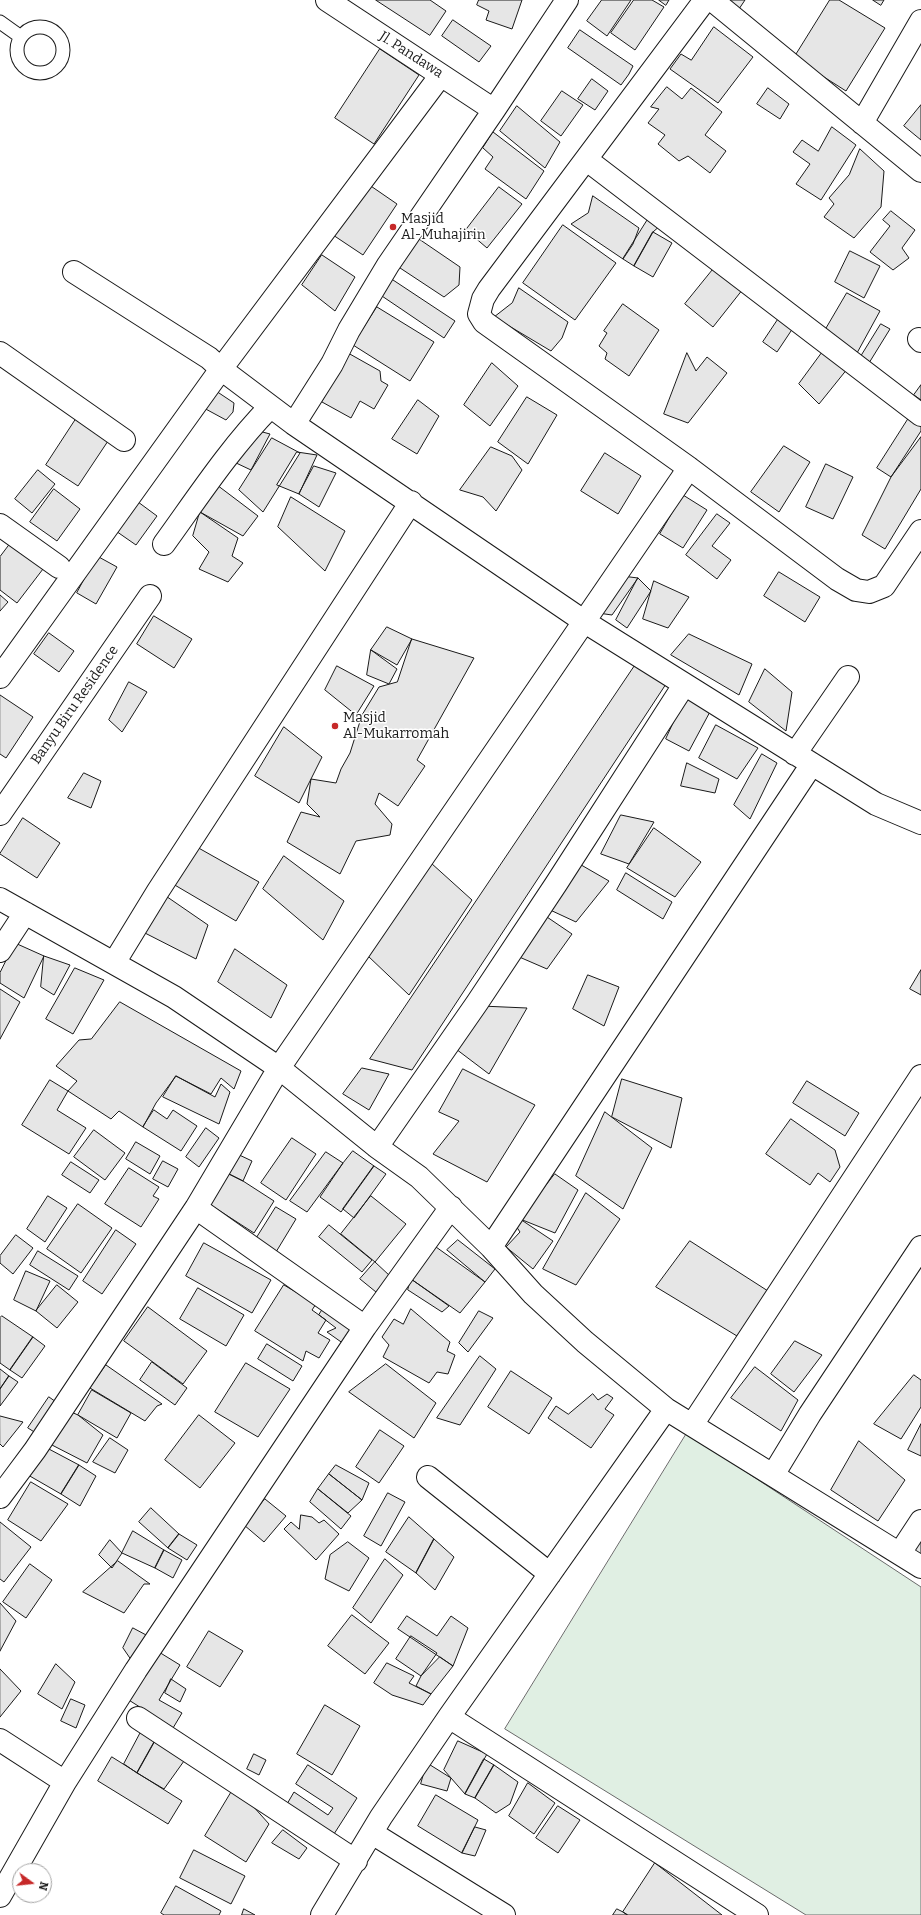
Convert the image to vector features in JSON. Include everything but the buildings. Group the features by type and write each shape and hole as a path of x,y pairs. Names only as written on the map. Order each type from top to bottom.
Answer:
{"street":[{"name":"Jl. Pandawa","path":"327,0 494,110"},
{"path":"705,0 587,160 488,288 479,314 484,322 690,468 837,578 856,590 869,592 884,586 921,531"},
{"path":"712,0 921,171"},
{"path":"294,424 332,364 349,330 388,265 494,110 562,1"},
{"path":"862,123 921,21"},
{"path":"0,677 221,369 441,75"},
{"path":"587,160 921,415"},
{"path":"74,272 209,358 221,369 294,424 411,502 585,622 876,804 921,823"},
{"path":"0,353 124,440"},
{"path":"164,544 225,459 270,407"},
{"path":"0,1498 39,1444 196,1208 279,1068 690,468"},
{"path":"114,962 158,891 411,502"},
{"path":"0,525 59,567"},
{"name":"Banyu Biru Residence","path":"0,814 150,596"},
{"path":"491,1247 804,759 848,677"},
{"path":"377,1147 477,1003 556,884 684,684"},
{"path":"0,899 114,962 174,998 279,1068 377,1147 419,1177 491,1247 533,1294 585,1342 666,1409 921,1566"},
{"path":"0,951 25,913"},
{"path":"692,1424 921,1076"},
{"path":"0,1896 64,1782 136,1670 365,1327 451,1207"},
{"path":"196,1208 365,1327"},
{"path":"773,1475 810,1414 921,1247"},
{"path":"322,1915 372,1833 449,1717 666,1409"},
{"path":"428,1477 550,1574"},
{"path":"900,1553 921,1521"},
{"path":"449,1717 757,1915"},
{"path":"138,1718 356,1861"},
{"path":"0,1740 64,1782"},
{"path":"372,1833 504,1915"}],"lane":[{"path":"0,22 21,37"}],"green space":[{"path":"687,1433 921,1587 921,1915 806,1915 505,1729"}],"place":[{"name":"Masjid Al-Muhajirin","path":"393,227"},
{"name":"Masjid Al-Mukarromah","path":"335,726"}]}
